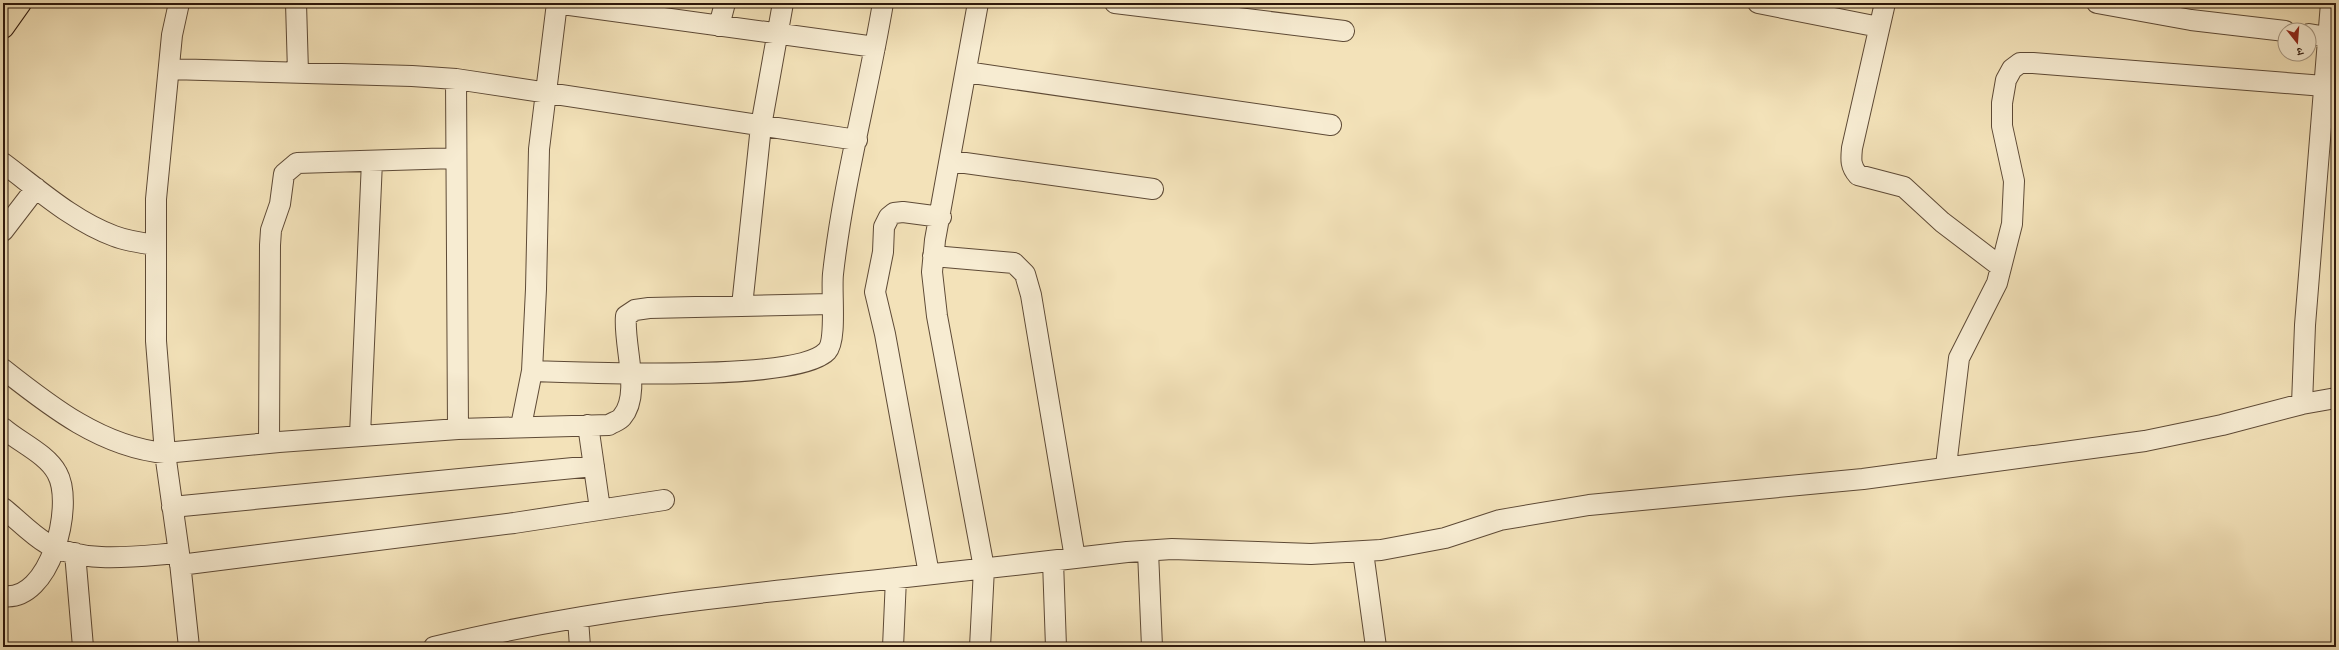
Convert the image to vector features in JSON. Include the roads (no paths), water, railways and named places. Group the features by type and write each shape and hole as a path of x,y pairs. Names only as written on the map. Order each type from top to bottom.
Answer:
{"highway":[{"path":"3,27 20,3"}],"street":[{"path":"179,3 172,35 156,199 156,341 165,453 180,559 189,647"},
{"path":"296,3 298,72"},
{"path":"521,426 532,371 536,289 539,149 556,3 658,10 719,26 875,47"},
{"path":"719,26 725,3"},
{"path":"742,306 761,126 783,3"},
{"path":"532,371 679,374 751,369 800,362 816,358 826,351 832,342 831,304 837,250 883,3"},
{"path":"978,3 933,256 932,272 940,332 984,568 980,647"},
{"path":"1115,3 1344,31"},
{"path":"1758,3 1879,27"},
{"path":"1885,3 1852,148 1850,162 1852,169 1858,175 1904,187 1942,222 2001,266"},
{"path":"2097,3 2177,18 2277,31"},
{"path":"2302,404 2304,325 2324,86 2318,36 2331,3"},
{"path":"1946,466 1959,358 1965,343 1990,299 2001,266 2012,224 2014,181 2002,126 2002,103 2006,80 2012,68 2020,63 2324,86"},
{"path":"169,69 298,72 456,79 546,94 857,140"},
{"path":"966,72 1331,125"},
{"path":"456,79 458,429"},
{"path":"269,442 270,245 271,230 280,204 284,174 296,163 456,158"},
{"path":"360,436 372,161"},
{"path":"951,161 1153,189"},
{"path":"3,163 36,188 100,230 130,242 156,245"},
{"path":"3,231 36,188"},
{"path":"930,574 885,334 875,292 883,252 884,227 889,216 894,212 903,212 941,217"},
{"path":"933,256 1014,263 1025,274 1031,295 1075,558"},
{"path":"3,369 43,400 109,440 147,451 165,453 269,442 458,429 609,424 621,419 628,409 632,394 624,331 626,316 635,310 831,304"},
{"path":"434,647 499,632 578,618 796,588 1075,558 1172,549 1295,554 1363,552 1424,543 1500,520 1589,505 1863,479 1946,466 2145,441 2222,425 2302,404 2336,398"},
{"path":"588,425 600,509"},
{"path":"3,428 52,465 58,474 62,508 56,547 46,568 32,588 19,596 3,596"},
{"path":"172,507 594,466"},
{"path":"3,508 46,543 75,553 114,557 180,559 522,522 664,500"},
{"path":"1148,551 1152,647"},
{"path":"1363,552 1376,647"},
{"path":"75,553 83,647"},
{"path":"1053,561 1056,647"},
{"path":"893,647 896,578"},
{"path":"578,618 580,647"}]}
